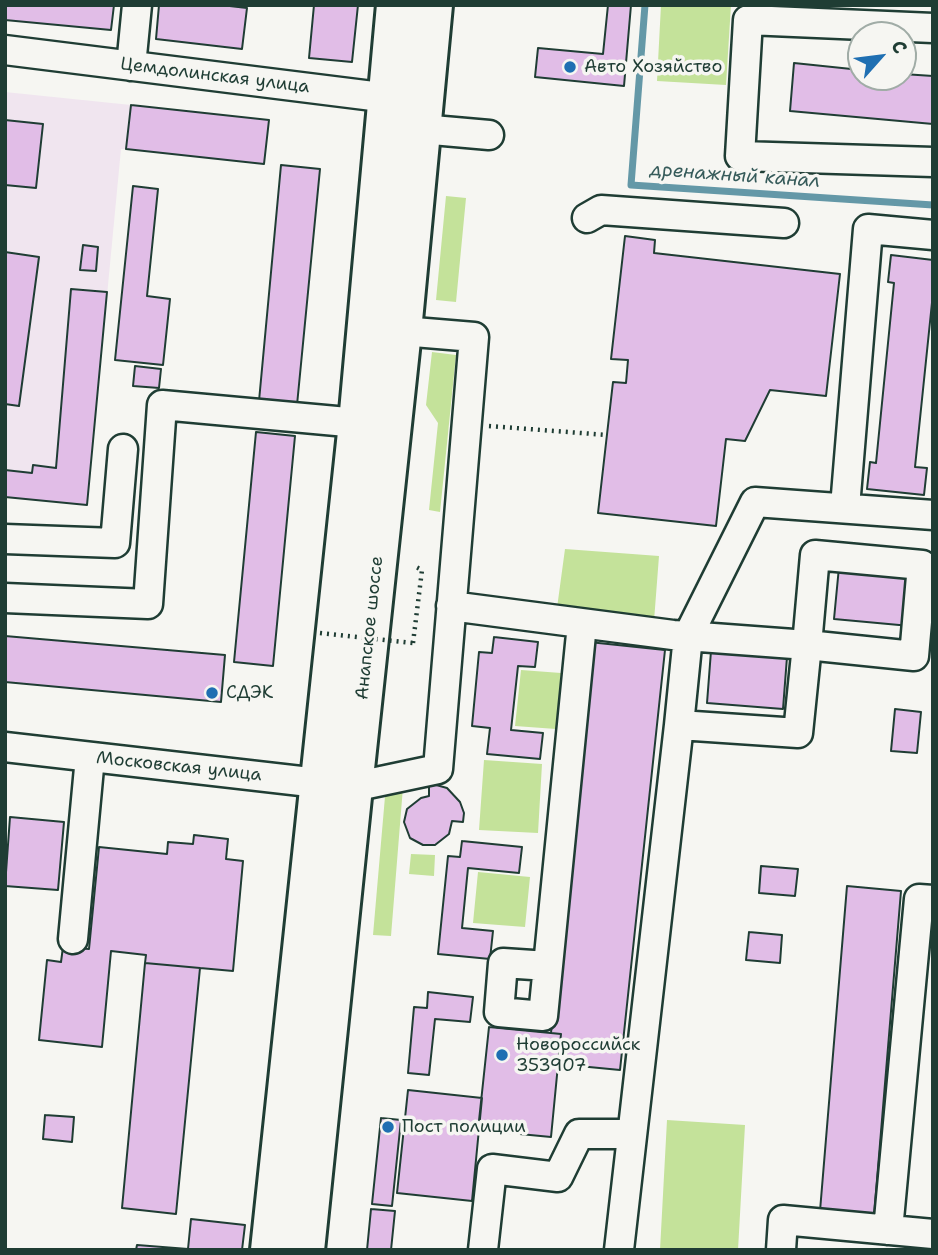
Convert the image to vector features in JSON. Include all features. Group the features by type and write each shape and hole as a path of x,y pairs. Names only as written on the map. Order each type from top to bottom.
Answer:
{"highway":[{"name":"Анапское шоссе","path":"270,1250 402,331 411,109 397,5"},
{"name":"Анапское шоссе","path":"305,1250 358,423 411,109 433,5"}],"street":[{"path":"131,66 137,5"},
{"path":"933,28 748,20 740,156 933,162"},
{"name":"Цемдолинская улица","path":"5,50 131,66 411,109 489,135"},
{"path":"587,218 601,210 784,223"},
{"path":"845,507 868,229 933,235"},
{"path":"402,331 474,337 451,606 680,636 807,645 914,656 922,565 815,555 807,645 798,733 679,725"},
{"path":"5,597 148,604 162,405 358,423"},
{"path":"5,539 115,543 123,449"},
{"path":"619,1250 679,725 680,636 741,498"},
{"path":"680,636 755,502 933,515"},
{"name":"Московская улица","path":"5,747 336,785 438,769 451,606"},
{"path":"548,966 503,963 499,1012 543,1016 582,624"},
{"path":"73,939 90,757"},
{"path":"888,1230 919,899 933,900"},
{"path":"483,1250 492,1169 558,1177 579,1134 632,1133"},
{"path":"781,1250 783,1220 933,1234"}],"path":[{"path":"479,425 607,435"},
{"path":"320,633 413,643 422,570 416,567"}],"shaded area":[{"path":"5,92 131,105 126,149 121,149 87,505 5,497"}],"green space":[{"path":"661,5 731,5 726,85 657,81"},
{"path":"446,196 466,198 456,302 436,300"},
{"path":"432,352 456,355 440,512 429,510 438,423 426,405"},
{"path":"565,549 659,556 654,621 557,608"},
{"path":"521,670 561,673 556,729 515,726"},
{"path":"484,760 542,764 538,833 479,830"},
{"path":"386,785 403,787 391,936 373,935"},
{"path":"411,854 435,855 434,876 409,874"},
{"path":"478,872 530,877 525,927 473,923"},
{"path":"667,1120 745,1125 738,1250 660,1250"}],"building":[{"path":"5,5 114,5 111,30 5,20"},
{"path":"159,5 221,5 247,8 242,49 156,39"},
{"path":"314,5 358,5 352,62 309,58"},
{"path":"608,5 631,5 624,86 535,77 538,48 603,54"},
{"path":"794,63 847,69 847,91 917,91 917,75 933,76 933,124 790,111"},
{"path":"131,105 269,120 264,164 126,149"},
{"path":"5,120 43,124 36,188 5,185"},
{"path":"281,165 320,169 297,405 259,401"},
{"path":"133,186 158,189 147,296 170,299 163,365 115,360"},
{"path":"625,236 655,240 654,253 840,274 826,396 770,390 745,441 726,439 716,526 598,513 613,382 626,383 628,360 611,359"},
{"path":"83,245 98,247 96,271 80,270"},
{"path":"5,252 39,257 19,406 5,404"},
{"path":"891,255 933,260 933,293 915,467 927,468 924,495 867,489 870,462 876,463 894,283 888,282"},
{"path":"71,289 107,292 87,505 5,497 5,470 32,473 33,465 56,468"},
{"path":"135,366 161,369 159,388 133,386"},
{"path":"256,432 295,436 273,666 234,662"},
{"path":"839,567 914,575 910,626 834,619"},
{"path":"5,636 225,655 221,702 5,682"},
{"path":"494,637 538,642 535,667 518,666 511,730 543,733 540,759 487,754 490,728 472,726 479,652 492,653"},
{"path":"589,642 665,650 620,1070 558,1064 561,1034 551,1033"},
{"path":"711,651 787,657 783,709 707,703"},
{"path":"895,709 921,712 917,753 891,751"},
{"path":"429,783 447,788 460,802 464,813 463,822 452,821 449,834 435,845 423,845 410,838 404,822 407,809 421,798 429,796"},
{"path":"10,817 64,822 58,890 5,886"},
{"path":"194,835 228,839 226,859 243,861 233,971 145,963 146,955 111,951 102,1047 39,1040 47,960 61,962 63,947 89,949 99,847 167,854 168,842 193,844"},
{"path":"462,841 522,847 519,873 468,868 462,928 493,931 490,959 438,954 448,856 460,857"},
{"path":"761,866 798,869 795,896 759,893"},
{"path":"847,886 901,891 874,1216 820,1211"},
{"path":"749,932 782,935 780,963 746,960"},
{"path":"145,963 200,968 176,1214 122,1208"},
{"path":"428,992 473,997 470,1022 435,1019 429,1075 408,1073 414,1007 427,1008"},
{"path":"489,1027 561,1034 551,1137 478,1130"},
{"path":"408,1090 482,1098 472,1201 397,1193"},
{"path":"45,1115 74,1117 72,1142 43,1139"},
{"path":"381,1118 401,1120 392,1206 372,1204"},
{"path":"371,1209 395,1211 391,1250 367,1250"},
{"path":"191,1219 245,1225 242,1250 136,1250 137,1245 188,1249"}],"waterway":[{"name":"дренажный канал","path":"645,5 631,185 933,205"}],"place":[{"name":"Авто Хозяйство","path":"570,67"},
{"name":"СДЭК","path":"212,693"},
{"name":"Новороссийск 353907","path":"502,1055"},
{"name":"Пост полиции","path":"388,1127"}]}
